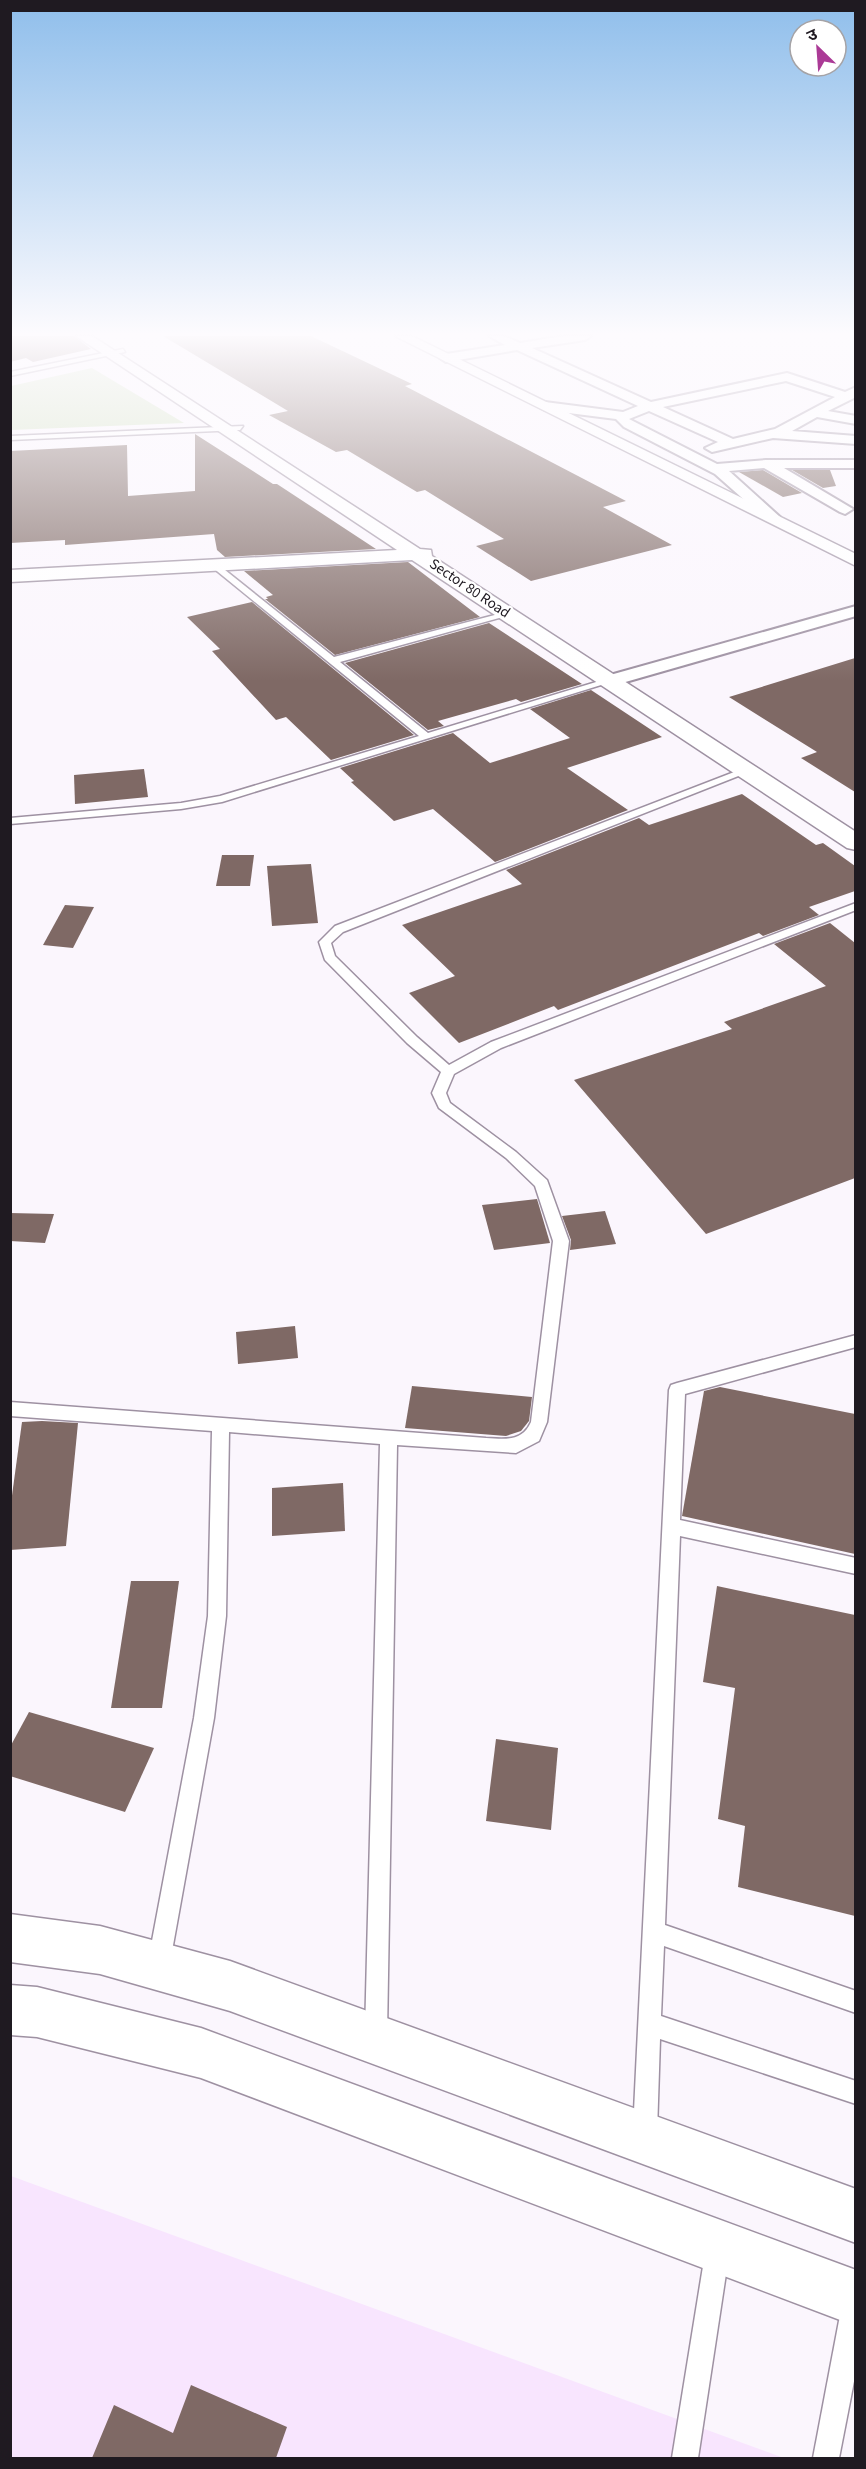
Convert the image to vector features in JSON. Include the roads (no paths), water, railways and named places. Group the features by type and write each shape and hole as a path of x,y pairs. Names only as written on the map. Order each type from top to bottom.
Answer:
{"street":[{"name":"Sector 80 Road","path":"268,451 423,550 629,676 855,821"},
{"path":"637,451 772,517 855,561"},
{"path":"684,451 715,468 772,517"},
{"path":"690,454 700,451"},
{"path":"715,468 766,464 855,464"},
{"path":"766,464 845,509"},
{"path":"836,464 855,477"},
{"name":"Sector 80 Road","path":"423,550 507,613 855,843"},
{"path":"10,576 215,565 423,550"},
{"path":"10,566 423,550"},
{"path":"609,681 855,611"},
{"path":"10,1938 100,1950 230,1986 855,2216"},
{"path":"10,2010 37,2012 201,2053 855,2300"}],"lane":[{"path":"215,565 424,736"},
{"path":"332,660 507,613"},
{"path":"10,821 181,806 222,799 609,681"},
{"path":"448,1071 412,1040 329,957 325,942 339,929 746,771"},
{"path":"10,1409 516,1446 533,1436 539,1422 561,1241 542,1184 511,1155 444,1105 440,1093 448,1071 496,1045 855,906"},
{"path":"644,2138 677,1390 855,1341"},
{"path":"158,1966 204,1718 217,1616 221,1424"},
{"path":"376,2040 389,1437"},
{"path":"671,1526 855,1566"},
{"path":"654,1932 855,2002"},
{"path":"650,2024 855,2093"},
{"path":"685,2458 718,2247"},
{"path":"826,2458 855,2300"}]}
